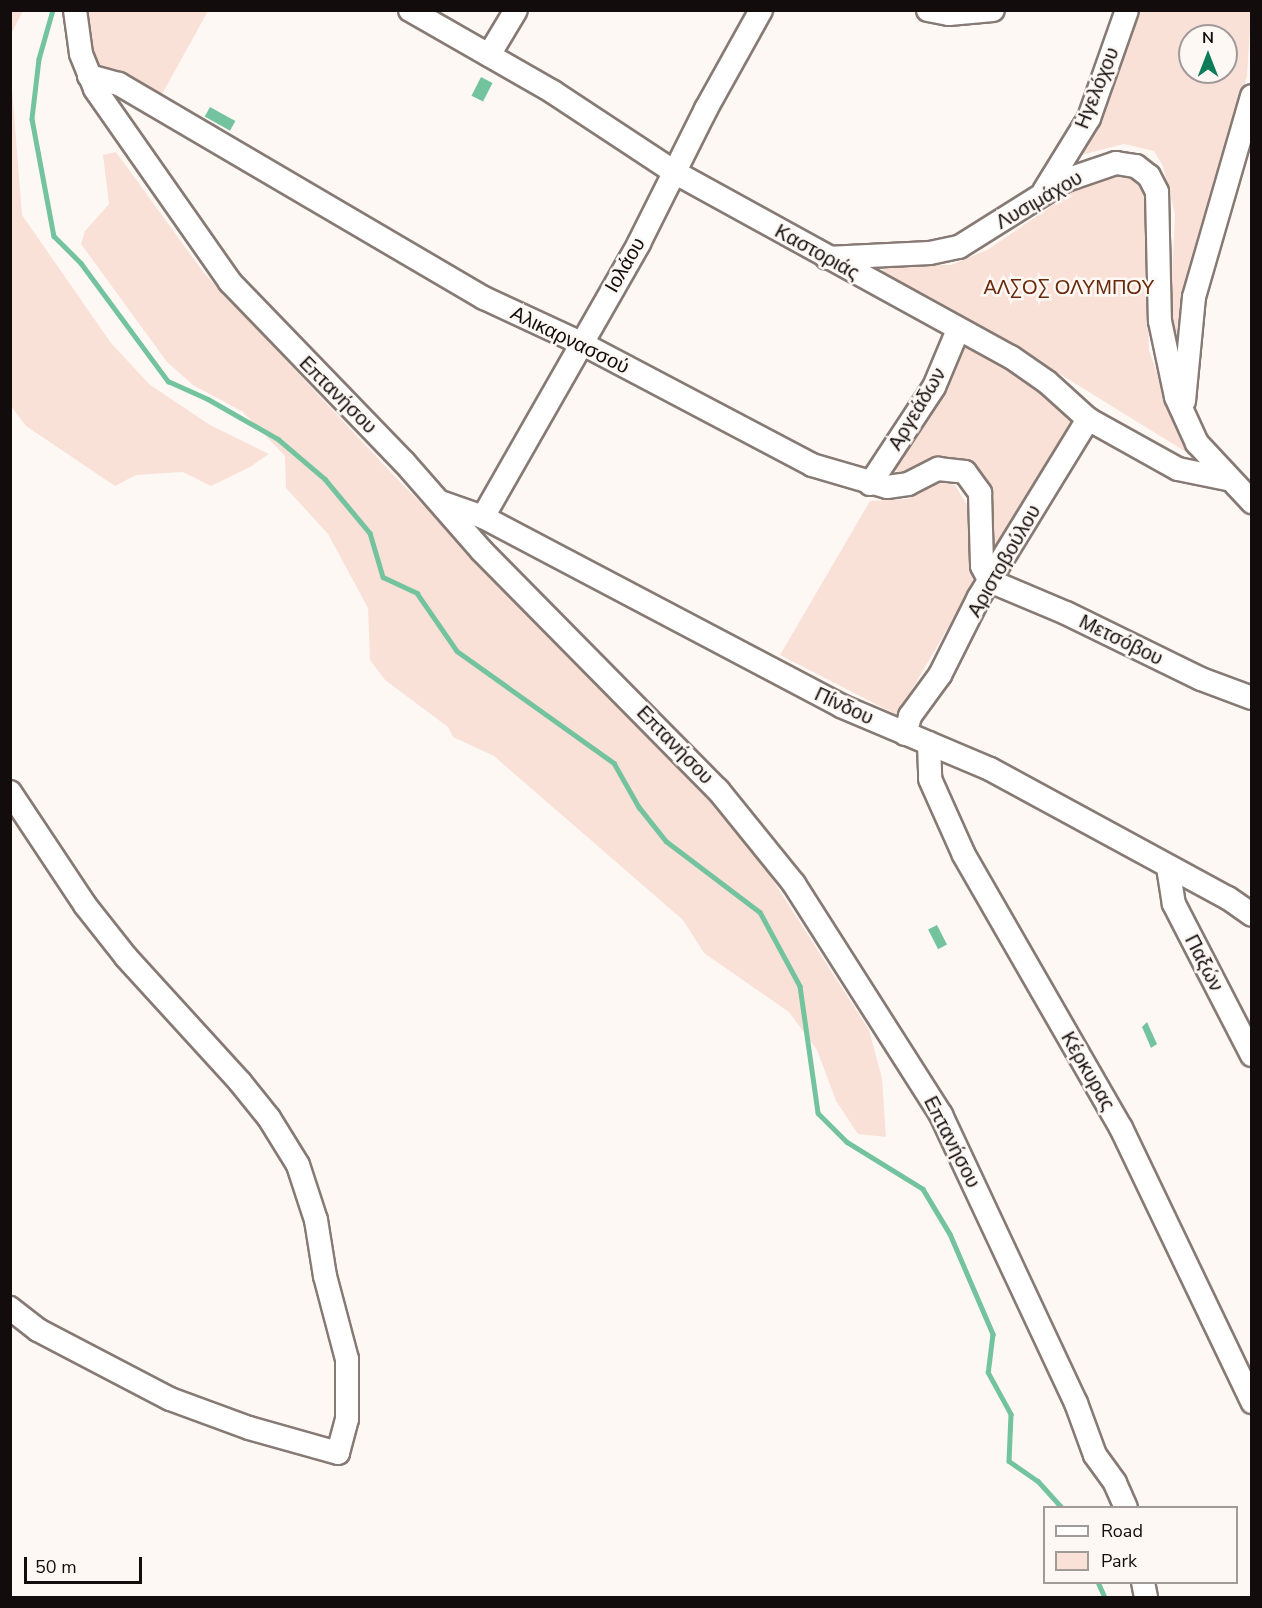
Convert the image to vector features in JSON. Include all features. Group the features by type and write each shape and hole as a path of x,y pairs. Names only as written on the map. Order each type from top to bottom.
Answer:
{"street":[{"name":"Επτανήσου","path":"75,10 79,44 88,76 230,282 436,500 742,815 794,884 942,1115 1076,1403 1095,1455 1115,1483 1125,1506"},
{"name":"Καστοριάς","path":"410,10 489,55 676,173 1033,372 1088,419 1178,469 1227,479"},
{"path":"489,55 516,10"},
{"name":"Ιολάου","path":"483,517 676,173 706,109 761,10"},
{"path":"928,10 949,14 993,10"},
{"name":"Ηγελόχου","path":"1042,194 1089,118 1127,10"},
{"name":"Αλικαρνασσού","path":"88,76 119,84 484,298 580,343 795,457 870,484 902,486 944,468 970,476 982,500 982,566 990,581"},
{"path":"1251,96 1194,297 1184,372 1184,417 1197,443 1227,479 1251,502"},
{"name":"Λυσιμάχου","path":"827,258 930,253 959,247 1042,194 1085,172 1116,163 1136,166 1154,184 1158,202 1162,342 1171,383 1184,417"},
{"name":"Αργεάδων","path":"870,484 934,387 958,330"},
{"name":"Αριστοβούλου","path":"905,734 909,716 940,675 990,581 1088,419"},
{"name":"Πίνδου","path":"436,500 483,517 817,694 990,769 1228,898 1251,915"},
{"name":"Μετσόβου","path":"990,581 1057,609 1201,679 1251,698"},
{"name":"Κέρκυρας","path":"928,743 930,780 964,855 1120,1128 1251,1402"},
{"path":"10,792 85,905 141,975 240,1082 269,1118 298,1165 316,1220 325,1276 347,1359 347,1419 338,1453 249,1428 170,1399 38,1330 10,1308"},
{"name":"Παξών","path":"1168,867 1174,904 1251,1055"},
{"path":"1228,898 1251,894"}],"green space":[{"path":"10,11 23,11 11,34"},
{"path":"87,11 208,11 161,96 98,64 89,47"},
{"name":"ΑΛΣΟΣ ΟΛΥΜΠΟΥ","path":"1140,11 1251,11 1247,76 1193,261 1174,352 1171,294 1175,214 1163,166 1154,151 1124,144 1081,155"},
{"path":"11,76 22,215 111,343 149,384 210,425 269,454 250,467 211,486 183,472 136,475 115,486 26,426 11,406"},
{"path":"116,152 204,273 401,483 712,797 765,868 869,1030 882,1078 886,1137 858,1134 836,1101 817,1050 789,1012 704,953 683,920 494,756 453,737 448,727 385,680 370,660 368,608 328,534 286,488 285,456 243,412 193,385 167,362 81,244 85,231 109,204 103,155"},
{"name":"ΑΛΣΟΣ ΟΛΥΜΠΟΥ","path":"1114,174 1130,178 1144,191 1149,350 1175,425 1199,460 1021,350 879,272 891,265 951,265 987,250 1086,183"},
{"name":"ΑΛΣΟΣ ΟΛΥΜΠΟΥ","path":"966,344 1021,376 1075,420 992,555 992,489 975,469 962,458 943,459 901,478 894,467"},
{"path":"937,482 955,485 969,508 973,585 897,715 780,655 870,501 908,499"}],"shaded area":[{"path":"481,77 493,83 483,102 471,96"},
{"path":"210,107 235,121 230,131 205,117"},
{"path":"937,925 947,945 938,949 928,930"},
{"path":"1147,1022 1157,1044 1151,1048 1142,1027"}],"waterway":[{"path":"53,10 39,59 32,119 54,236 81,263 168,381 208,399 278,439 325,479 370,533 383,577 417,593 457,651 614,763 639,807 666,841 760,912 800,986 818,1113 847,1142 923,1189 950,1234 993,1334 988,1372 1011,1414 1009,1461 1038,1481 1060,1506"},
{"path":"1099,1584 1105,1598"}]}
